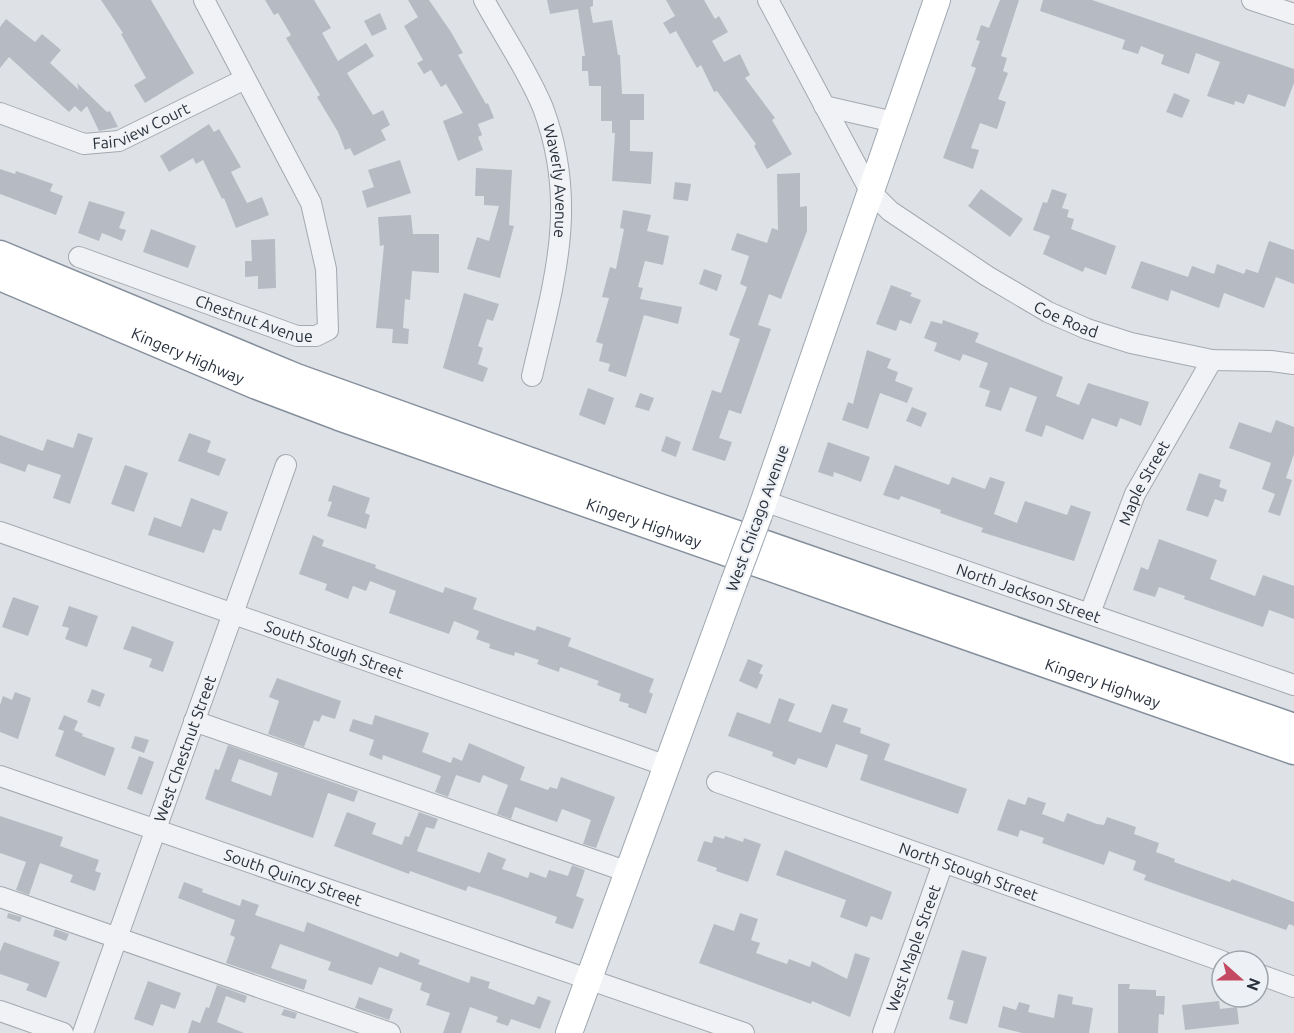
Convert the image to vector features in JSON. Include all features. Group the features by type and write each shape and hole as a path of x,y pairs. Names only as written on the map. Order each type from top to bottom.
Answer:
{"highway":[{"name":"Kingery Highway","path":"0,255 296,378 644,503 1294,728"},
{"name":"Kingery Highway","path":"0,276 246,380 339,416 1294,750"}],"main road":[{"name":"West Chicago Avenue","path":"569,1033 761,508 937,0"}],"street":[{"name":"Chestnut Avenue","path":"79,257 297,336 316,336 328,330 326,269 311,203 204,0"},
{"name":"Waverly Avenue","path":"484,0 542,107 560,176 562,230 557,270 532,376"},
{"name":"Coe Road","path":"768,0 870,191 890,211 907,223 987,276 1048,312 1131,344 1212,360 1271,361 1294,364"},
{"path":"1252,0 1294,14"},
{"name":"Fairview Court","path":"0,113 84,144 102,144 119,141 245,79"},
{"path":"824,106 894,122"},
{"name":"Maple Street","path":"1090,613 1134,494 1212,360"},
{"name":"West Chestnut Street","path":"83,1033 286,465"},
{"name":"North Jackson Street","path":"761,508 1090,613 1294,685"},
{"name":"South Stough Street","path":"0,532 234,612 667,766"},
{"path":"194,721 628,872"},
{"name":"South Quincy Street","path":"0,776 744,1033"},
{"name":"North Stough Street","path":"717,782 1210,957"},
{"name":"West Maple Street","path":"884,1033 943,863"},
{"path":"0,897 118,936 390,1033"},
{"path":"1270,978 1294,987"},
{"path":"0,1011 63,1033"}],"building":[{"path":"101,0 151,0 194,73 145,103 134,85 146,78 121,34 123,33"},
{"path":"265,0 314,0 331,28 322,33 338,61 366,43 374,56 347,73 373,115 383,110 390,125 381,130 386,140 354,156 350,148 345,150 338,132 317,97 320,95 286,38 291,35 278,13 274,15"},
{"path":"408,0 429,0 463,53 458,55 486,104 488,103 494,118 478,124 482,135 478,137 483,150 458,161 443,121 463,113 446,84 441,87 431,70 424,74 417,63 423,60 404,26 418,17"},
{"path":"547,0 593,0 593,6 590,7 593,23 612,20 618,55 620,55 622,94 644,94 644,120 630,120 630,151 653,152 651,184 612,181 615,133 612,133 612,121 601,121 601,86 589,86 588,71 582,71 582,56 585,56 578,9 550,14"},
{"path":"666,0 704,0 715,19 719,16 728,32 712,41 724,62 740,54 750,75 745,78 775,118 772,120 792,154 767,169 754,146 756,144 717,91 714,92 701,65 697,68 676,31 670,34 663,23 675,16"},
{"path":"1000,0 1019,0 1001,56 1007,58 1003,71 1008,73 998,99 1006,102 997,129 980,123 971,148 979,150 973,169 943,158 976,68 971,66 980,41 976,40 981,25 989,28"},
{"path":"1043,0 1092,0 1294,69 1294,83 1285,107 1248,94 1244,104 1235,101 1234,105 1207,96 1220,62 1196,53 1189,74 1161,64 1164,55 1141,46 1138,54 1122,49 1125,40 1040,11"},
{"path":"380,13 387,29 372,36 364,21"},
{"path":"6,19 35,42 42,34 61,50 50,63 79,90 77,83 107,112 110,111 118,127 99,131 87,106 81,112 75,106 69,112 9,57 0,68 0,27"},
{"path":"1174,93 1190,100 1182,118 1166,112"},
{"path":"209,124 214,132 219,129 241,167 231,172 247,203 262,197 269,215 236,228 224,198 222,199 203,160 196,164 193,158 169,172 160,156"},
{"path":"400,160 411,193 367,208 362,191 374,187 368,170"},
{"path":"476,168 512,170 509,225 514,226 500,278 467,269 477,237 489,241 499,206 484,205 484,196 475,196"},
{"path":"0,169 15,174 16,171 53,184 50,191 63,196 56,215 0,194"},
{"path":"800,173 800,207 807,206 807,231 781,299 769,294 758,325 771,329 741,414 729,410 719,438 732,442 725,461 692,450 712,390 721,393 740,339 729,335 747,287 740,284 749,256 731,250 737,233 767,243 772,228 778,230 777,174"},
{"path":"675,182 691,184 688,201 673,199"},
{"path":"981,189 1023,219 1010,237 968,206"},
{"path":"1052,189 1067,194 1062,208 1069,210 1067,217 1074,219 1071,229 1116,246 1106,275 1085,267 1083,272 1043,254 1050,236 1033,230 1043,202 1047,203"},
{"path":"89,201 125,212 119,228 126,230 122,241 102,233 99,241 78,233"},
{"path":"623,210 651,215 647,231 669,236 663,265 645,261 638,287 643,288 640,299 682,307 678,324 644,315 626,377 608,371 610,364 599,361 603,344 596,342 609,298 602,297 610,267 616,269 624,229 620,228"},
{"path":"411,215 413,234 439,234 439,273 412,271 410,300 405,299 403,328 409,329 408,344 392,343 393,329 376,328 384,245 380,246 378,217"},
{"path":"151,229 196,246 188,268 143,252"},
{"path":"275,239 276,288 258,289 258,276 245,277 245,261 252,261 251,240"},
{"path":"1269,241 1294,250 1294,284 1276,277 1264,308 1224,293 1219,308 1171,290 1168,301 1131,288 1141,261 1188,277 1192,266 1214,274 1217,264 1244,274 1246,269 1258,273"},
{"path":"704,269 722,275 717,291 699,284"},
{"path":"891,285 912,293 910,296 921,300 911,324 900,320 896,331 876,324"},
{"path":"464,293 499,304 493,321 487,319 478,346 483,348 478,364 488,368 483,382 443,368"},
{"path":"943,320 979,333 975,342 1063,377 1056,396 1079,405 1088,383 1149,402 1141,426 1120,418 1117,427 1092,418 1083,440 1046,425 1042,437 1025,431 1037,397 1010,387 1001,411 985,406 990,391 979,387 988,363 963,354 960,361 934,351 937,343 924,338 931,321 942,324"},
{"path":"867,350 891,359 887,368 898,372 895,381 913,388 907,403 880,393 868,429 842,420 848,402 853,404"},
{"path":"588,388 614,398 605,425 579,415"},
{"path":"640,393 654,398 649,411 635,407"},
{"path":"912,407 927,413 921,427 906,421"},
{"path":"1276,420 1294,427 1294,454 1286,478 1292,480 1280,516 1268,512 1275,494 1262,489 1271,463 1229,448 1239,422 1271,433"},
{"path":"78,433 93,438 70,504 53,498 61,475 28,464 25,472 0,463 0,435 43,451 47,439 73,448"},
{"path":"189,433 211,441 207,452 226,459 219,476 178,461"},
{"path":"666,436 681,442 676,457 661,451"},
{"path":"828,442 870,457 861,482 834,472 833,477 818,472"},
{"path":"125,465 148,473 134,512 111,504"},
{"path":"895,465 949,485 952,477 985,489 990,477 1005,482 994,514 1017,523 1025,501 1067,515 1071,505 1091,512 1074,561 981,532 983,528 901,496 899,500 883,495"},
{"path":"1199,473 1221,480 1219,487 1227,490 1223,502 1215,499 1208,517 1186,510"},
{"path":"333,485 370,498 365,513 370,515 366,529 327,516 332,502 328,501"},
{"path":"191,498 228,512 221,531 213,529 204,553 148,535 154,517 181,527"},
{"path":"313,535 324,540 322,546 376,565 375,568 443,593 445,587 477,598 473,609 535,631 537,626 571,638 568,646 654,679 649,692 653,694 646,714 619,701 621,694 597,685 599,681 560,667 559,672 537,664 539,660 515,652 514,656 489,648 490,644 476,639 479,631 454,621 449,634 389,613 396,591 370,581 366,591 353,586 348,599 325,590 327,584 299,574"},
{"path":"1159,539 1217,560 1210,579 1255,596 1263,575 1294,586 1294,619 1269,610 1263,627 1184,599 1185,596 1159,587 1155,597 1133,590 1141,567 1148,570"},
{"path":"13,597 39,606 28,636 2,627"},
{"path":"69,606 98,616 87,647 65,639 69,628 62,626"},
{"path":"132,626 174,642 163,672 149,667 152,659 123,649"},
{"path":"748,659 763,665 759,673 763,675 757,689 739,681"},
{"path":"277,678 341,701 335,719 322,715 319,722 314,720 304,747 268,734 279,701 269,697"},
{"path":"92,689 105,694 100,707 87,702"},
{"path":"15,692 31,698 18,739 0,732 0,705 3,696 12,700"},
{"path":"779,698 795,704 788,721 821,733 832,704 848,709 843,722 861,728 860,733 890,744 884,760 967,789 958,814 860,780 868,755 836,744 827,768 798,758 795,765 772,756 773,752 728,736 737,712 770,724"},
{"path":"64,715 78,721 74,730 83,734 82,736 115,748 105,776 55,756 64,731 58,729"},
{"path":"375,715 429,733 422,752 451,763 453,757 462,761 469,743 525,767 520,780 548,790 550,787 557,789 561,777 615,797 596,848 583,844 591,820 562,809 557,822 515,807 511,819 497,814 508,785 483,775 480,783 456,775 448,797 435,792 441,776 383,755 382,760 369,755 374,740 349,731 353,719 372,725"},
{"path":"135,736 149,740 144,753 131,748"},
{"path":"228,745 358,791 354,802 328,793 313,838 205,799 215,769 219,770","holes":["239,759 278,773 271,796 231,781"]},
{"path":"139,756 154,762 142,795 127,789"},
{"path":"1028,797 1046,803 1042,814 1064,822 1067,813 1097,824 1104,825 1107,817 1136,827 1134,834 1159,843 1156,852 1175,859 1174,862 1230,882 1232,879 1294,902 1294,926 1289,924 1286,930 1144,880 1146,875 1133,870 1136,861 1109,851 1104,865 1042,843 1044,838 1020,830 1018,837 997,830 1008,799 1025,805"},
{"path":"347,812 376,823 372,834 402,845 405,836 409,837 419,812 438,819 434,829 426,827 417,851 480,873 488,852 506,859 502,869 528,878 530,872 546,878 549,870 568,876 572,865 585,870 576,896 584,899 573,929 555,923 557,917 501,897 468,886 466,891 410,871 409,874 334,846"},
{"path":"0,816 63,837 60,846 99,860 95,871 101,873 95,891 70,882 73,875 40,863 29,895 16,890 26,862 0,853"},
{"path":"714,836 724,839 725,836 743,842 744,838 761,844 748,882 716,871 717,868 697,861 704,841 712,843"},
{"path":"785,850 892,892 882,920 871,916 867,927 840,917 846,900 776,875"},
{"path":"184,882 203,889 202,892 240,906 242,899 259,905 255,915 304,932 307,922 398,957 400,952 420,960 418,964 469,983 471,976 490,982 488,988 534,1005 538,996 551,1001 540,1029 511,1019 508,1026 496,1022 498,1017 470,1007 461,1033 443,1033 450,1013 426,1005 430,994 420,990 422,983 379,967 372,985 328,970 331,962 280,944 271,968 307,980 304,990 226,963 235,937 230,935 235,920 178,898"},
{"path":"8,913 22,917 20,922 7,918"},
{"path":"740,913 758,919 751,940 760,943 756,953 787,964 789,959 810,967 812,961 847,979 855,953 870,958 850,1017 812,1001 811,1004 699,963 714,924 734,931"},
{"path":"55,929 69,934 66,941 53,936"},
{"path":"4,942 60,962 46,998 26,990 29,984 0,974 0,952"},
{"path":"962,950 987,957 967,1024 949,1019 954,1001 947,999"},
{"path":"148,981 181,993 175,1009 161,1004 153,1026 134,1019"},
{"path":"1118,984 1130,984 1129,989 1156,990 1156,996 1165,996 1164,1015 1159,1014 1158,1033 1118,1033"},
{"path":"217,985 247,996 245,1003 226,996 217,1022 244,1033 188,1033 192,1020 200,1023 206,1007 209,1008"},
{"path":"1058,994 1073,997 1072,1004 1093,1008 1089,1033 1022,1033 998,1027 1003,1006 1016,1010 1019,1002 1030,1005 1028,1012 1054,1018"},
{"path":"359,997 393,1009 389,1020 355,1008"},
{"path":"1210,1002 1210,1009 1237,1009 1239,1024 1185,1030 1182,1005"},
{"path":"284,1009 297,1013 295,1019 281,1015"}]}
